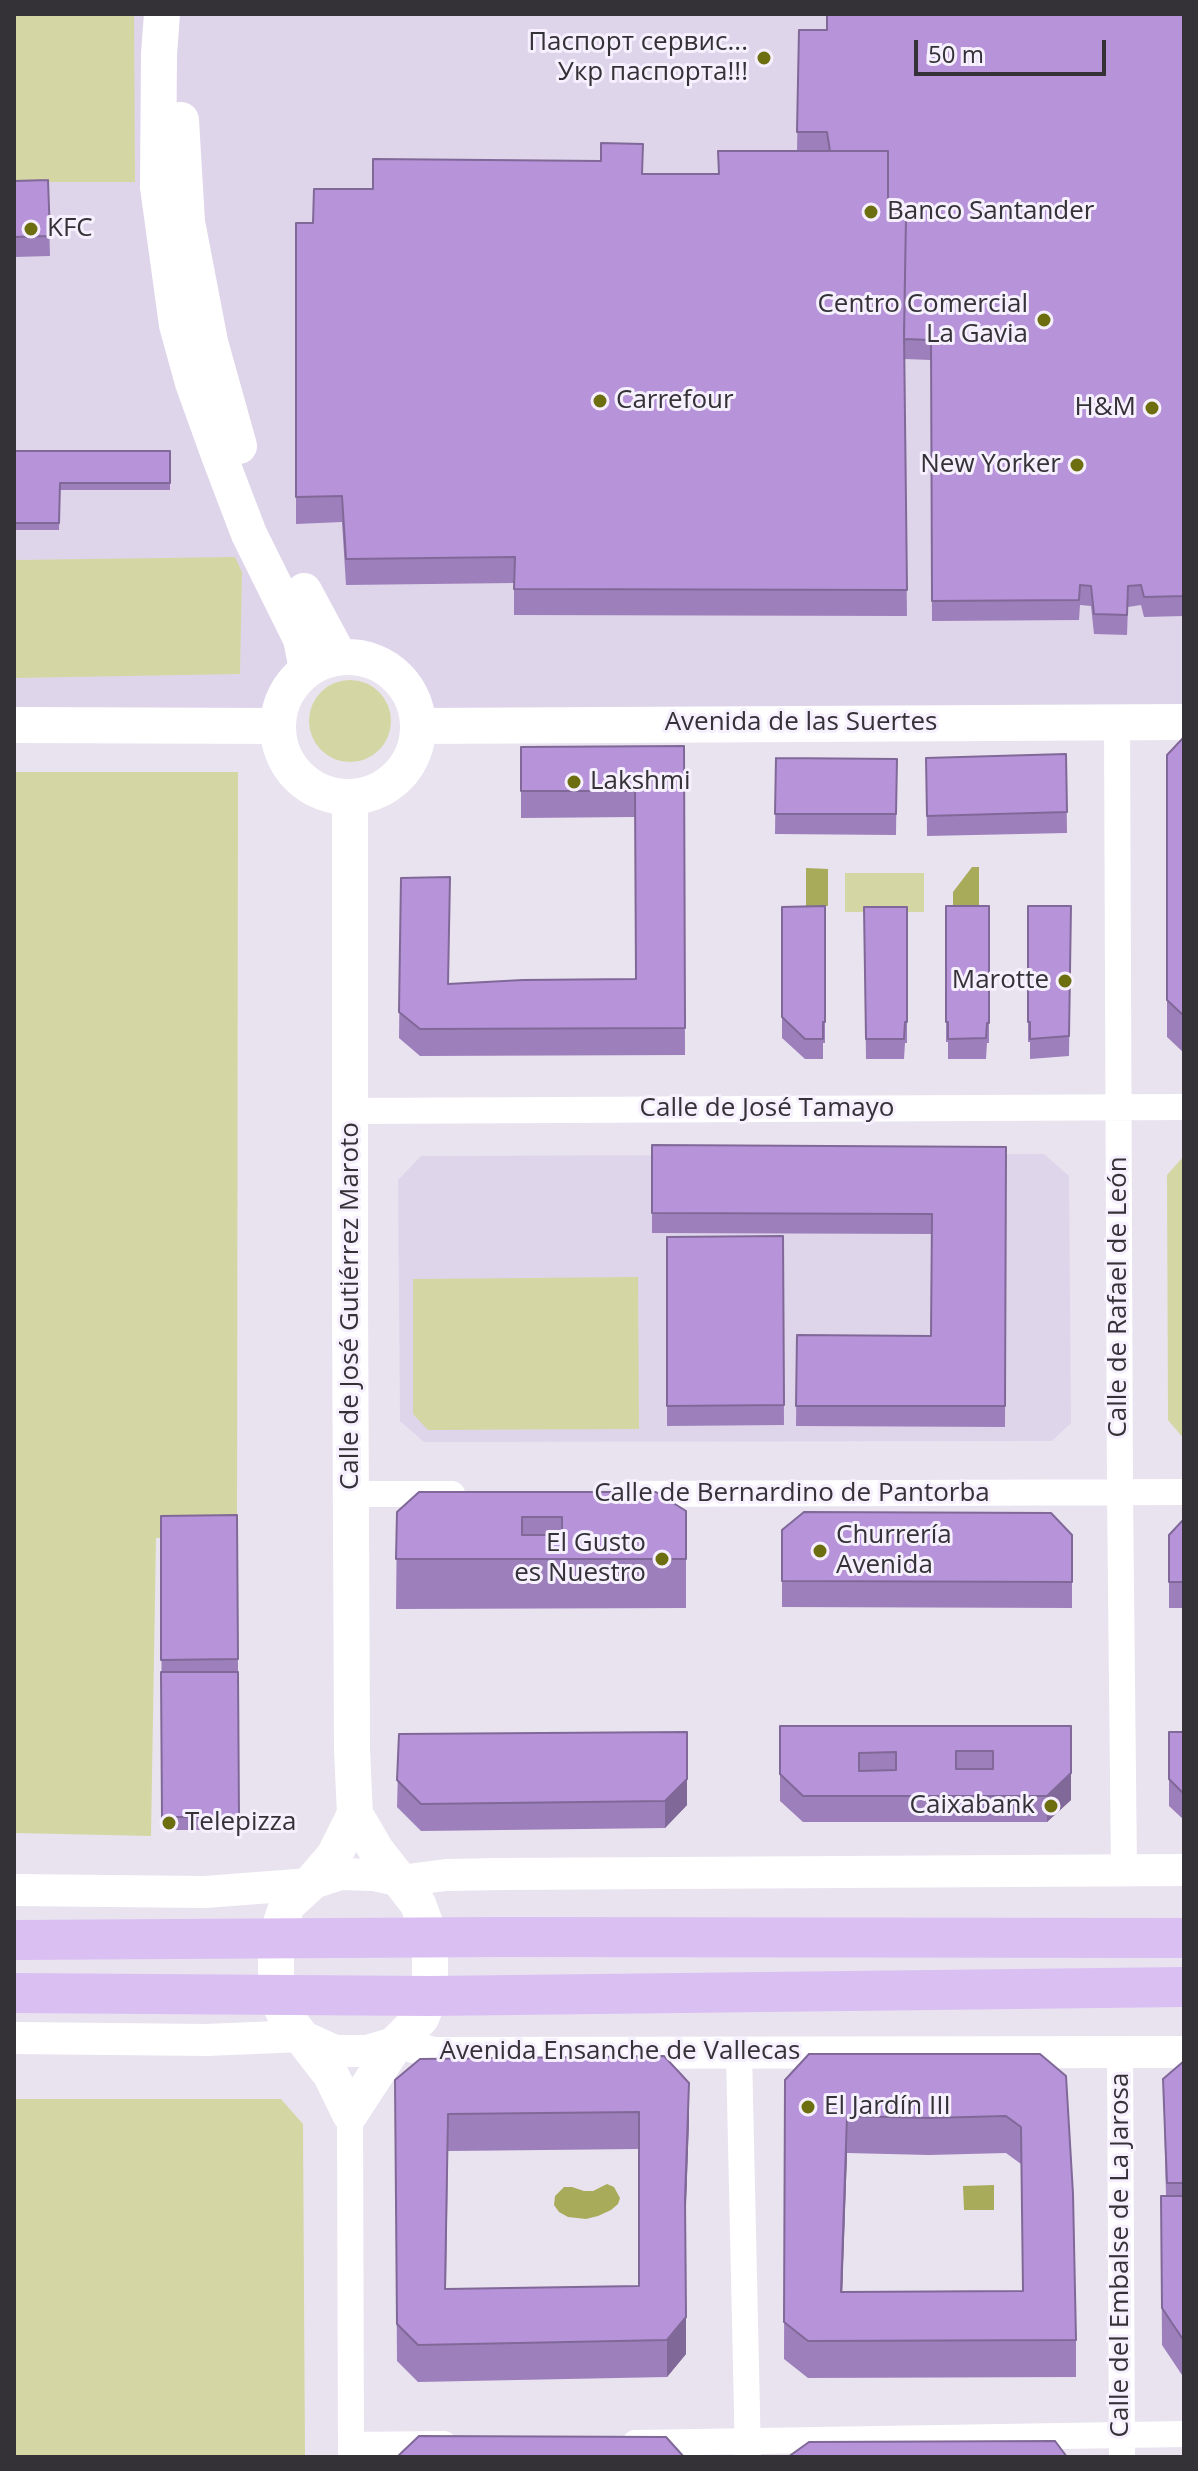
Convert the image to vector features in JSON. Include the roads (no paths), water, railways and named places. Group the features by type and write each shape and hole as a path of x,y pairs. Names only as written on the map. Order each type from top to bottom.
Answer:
{"main road":[{"path":"162,14 158,187 177,325 193,383 249,534 301,639 323,662"},
{"path":"183,14 182,133 187,222 210,342 241,453 323,662"},
{"path":"358,657 375,661 391,670 406,686 415,705 419,726 414,753 399,776 377,792 350,798 322,793 298,778 282,754 277,726 281,704 291,684 323,662 358,657"},
{"name":"Avenida de las Suertes","path":"419,726 1184,722"},
{"path":"14,725 277,726"},
{"name":"Calle de José Gutiérrez Maroto","path":"350,798 352,1750 355,1814 376,1850 418,1904 430,1937 430,1996"},
{"name":"Calle de José Gutiérrez Maroto","path":"276,1996 276,1938 287,1905 334,1856 355,1814"},
{"path":"14,1940 1184,1938"},
{"path":"14,1993 430,1996 1184,1987"},
{"path":"276,1996 286,2017 331,2075 350,2114"},
{"path":"350,2114 397,2042 421,2018 430,1996"}],"street":[{"name":"Calle de Rafael de León","path":"1117,723 1124,1871"},
{"name":"Calle de José Tamayo","path":"350,1111 1184,1107"},
{"name":"Calle de Bernardino de Pantorba","path":"609,1494 1184,1492"},
{"path":"351,1494 481,1494"},
{"path":"14,1890 205,1892 310,1884 340,1874 374,1875 400,1881 446,1875 501,1874 1184,1870"},
{"name":"Avenida Ensanche de Vallecas","path":"14,2038 206,2040 302,2036 335,2051 367,2051 397,2042 433,2053 1184,2052"},
{"name":"Calle del Embalse de La Jarosa","path":"1120,2052 1122,2445"},
{"path":"739,2053 748,2449"},
{"path":"350,2114 351,2451 462,2444"},
{"path":"605,2443 748,2449 1122,2445 1184,2434"}],"place":[{"name":"Паспорт сервис... Укр паспорта!!!","path":"764,58"},
{"name":"Banco Santander","path":"871,212"},
{"name":"KFC","path":"31,229"},
{"name":"Centro Comercial La Gavia","path":"1044,320"},
{"name":"Carrefour","path":"600,401"},
{"name":"H&M","path":"1152,408"},
{"name":"New Yorker","path":"1077,465"},
{"name":"Lakshmi","path":"574,782"},
{"name":"Marotte","path":"1065,981"},
{"name":"Churrería Avenida","path":"820,1551"},
{"name":"El Gusto es Nuestro","path":"662,1559"},
{"name":"Caixabank","path":"1051,1806"},
{"name":"Telepizza","path":"169,1823"},
{"name":"El Jardín III","path":"808,2107"}]}
